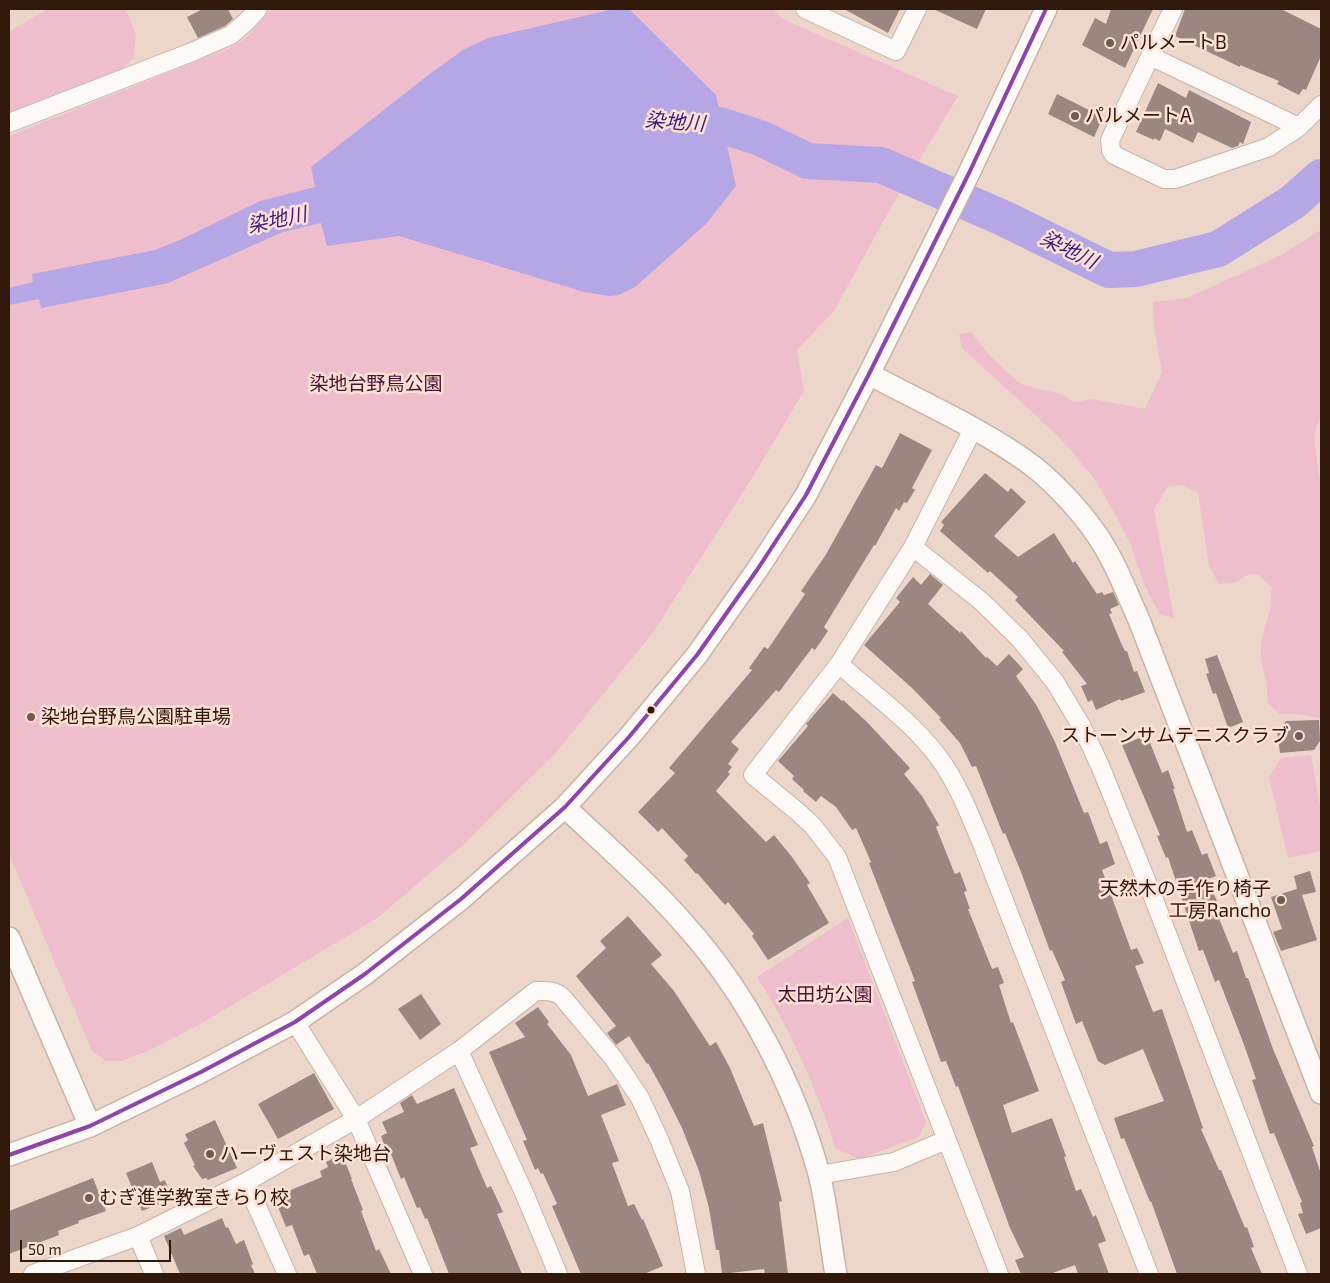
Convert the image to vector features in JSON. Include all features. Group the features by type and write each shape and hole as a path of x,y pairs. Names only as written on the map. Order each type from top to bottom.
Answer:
{"street":[{"path":"9,123 224,38 239,29 258,9"},
{"path":"805,9 896,51 917,9"},
{"path":"9,1155 90,1126 201,1072 295,1022 365,974 454,905 565,807 629,737 697,655 758,570 806,495 869,374 969,172 1046,9"},
{"path":"1173,9 1110,140 1111,150 1114,155 1164,179 1171,180 1274,145 1299,127 1321,105"},
{"path":"1150,56 1299,127"},
{"path":"869,374 973,429 1027,461 1066,497 1093,529 1120,575 1139,620 1321,1093"},
{"path":"973,429 913,547 838,664 753,776 806,819 821,835 837,857 999,1274"},
{"path":"913,547 981,600 1019,638 1054,682 1082,726 1153,897 1298,1274"},
{"path":"838,664 926,742 944,765 956,786 984,849 1149,1274"},
{"path":"565,807 686,925 718,964 748,1012 782,1071 804,1127 819,1175 836,1274"},
{"path":"9,938 90,1126"},
{"path":"33,1274 138,1236 246,1182 356,1119 459,1051 536,991 552,991 558,993 614,1059 640,1098 680,1190 696,1274"},
{"path":"295,1022 356,1119 423,1274"},
{"path":"459,1051 525,1195 558,1274"},
{"path":"819,1175 894,1162 946,1140"},
{"path":"246,1182 287,1274"},
{"path":"138,1236 154,1274"}],"green space":[{"path":"47,9 126,9 136,35 133,59 117,73 9,114 9,32"},
{"name":"染地台野鳥公園","path":"272,9 773,9 783,19 958,96 893,204 834,311 797,350 804,391 754,475 654,631 555,754 466,842 376,919 204,1022 152,1049 123,1061 105,1061 92,1051 9,854 9,136 228,49 246,38"},
{"path":"1321,230 1321,414 1314,436 1321,483 1321,722 1320,718 1280,714 1268,704 1266,680 1261,659 1261,643 1270,610 1272,588 1259,575 1249,574 1235,583 1219,584 1209,566 1198,493 1182,485 1168,486 1154,510 1174,618 1159,614 1144,584 1129,541 1104,494 1090,473 1059,437 962,348 959,334 971,332 989,355 1018,382 1037,389 1059,393 1074,402 1093,399 1145,409 1162,372 1154,327 1153,302 1187,298 1281,255"},
{"path":"1311,755 1321,811 1321,851 1288,858 1269,777 1281,758"},
{"name":"太田坊公園","path":"848,918 926,1122 919,1137 859,1159 836,1149 802,1060 781,1018 757,977"}],"water":[{"path":"614,9 629,9 716,95 736,186 706,224 635,287 619,295 609,296 584,292 399,236 327,246 321,223 283,232 168,283 41,308 39,299 9,305 9,288 33,282 32,274 155,250 180,240 260,201 315,187 311,167 463,50 488,38"}],"building":[{"path":"203,9 228,9 233,19 225,26 198,38 187,17"},
{"path":"844,9 900,9 888,33"},
{"path":"933,9 986,9 977,29"},
{"name":"パルメートB","path":"1111,9 1153,9 1125,68 1082,45 1095,18 1106,24"},
{"path":"1185,9 1281,9 1321,29 1321,56 1306,90 1303,89 1299,95 1277,84 1279,81 1240,65 1240,67 1175,36"},
{"path":"1158,83 1186,98 1189,90 1251,122 1243,144 1240,142 1238,146 1232,148 1198,132 1193,143 1165,129 1160,141 1136,132"},
{"name":"パルメートA","path":"1057,94 1103,117 1094,137 1048,114"},
{"path":"900,433 932,450 912,488 915,490 907,503 904,502 899,511 896,508 875,546 824,627 828,631 815,650 812,648 779,692 776,690 731,742 739,749 728,764 732,767 728,772 730,774 716,791 766,842 774,835 810,883 807,885 829,923 768,960 752,936 754,934 728,902 725,905 684,860 688,856 662,828 658,832 638,812 675,773 669,768 752,670 749,668 764,647 768,649 805,594 801,591 825,556 876,465 882,468"},
{"path":"985,473 1008,492 1011,488 1026,502 994,536 1018,557 1054,533 1073,563 1075,561 1097,594 1102,592 1104,595 1113,592 1119,605 1110,609 1112,613 1109,614 1121,643 1125,651 1127,651 1134,672 1137,671 1145,692 1121,701 1120,699 1096,710 1092,700 1088,702 1081,686 1087,684 1062,652 1064,651 1015,600 1018,597 990,571 988,573 940,531 944,525 941,522"},
{"path":"930,574 943,585 928,604 960,633 961,631 986,658 997,666 1009,654 1023,669 1016,676 1037,706 1055,742 1084,813 1088,812 1100,844 1107,841 1115,864 1102,870 1131,950 1137,948 1144,963 1135,966 1153,1012 1162,1009 1203,1128 1201,1129 1219,1170 1221,1170 1245,1228 1247,1227 1254,1247 1251,1248 1262,1274 1177,1274 1151,1201 1124,1138 1121,1139 1114,1118 1164,1101 1143,1049 1105,1065 1098,1061 1082,1021 1076,1024 1061,982 1065,980 1052,950 1050,951 1021,872 1005,833 1003,834 976,766 972,767 960,743 939,719 941,718 913,689 864,645 900,602 896,598 913,577 921,585"},
{"path":"1217,655 1243,722 1228,728 1216,693 1213,694 1206,674 1209,673 1205,659"},
{"path":"833,693 866,721 910,768 904,774 922,796 939,825 936,827 955,874 960,872 967,891 964,892 970,909 968,909 992,969 998,967 1004,983 999,985 1011,1023 1013,1022 1039,1091 1003,1105 1012,1133 1052,1118 1076,1191 1081,1189 1093,1217 1096,1215 1106,1241 1098,1244 1109,1274 1078,1274 1075,1265 1050,1274 1021,1274 1015,1260 1024,1257 1010,1228 958,1086 956,1087 946,1061 941,1062 912,982 915,981 869,863 871,862 856,828 852,830 836,807 821,796 816,802 803,791 792,779 794,776 778,761"},
{"name":"ストーンサムテニスクラブ","path":"1319,720 1320,741 1314,750 1280,753 1277,731 1286,721"},
{"path":"1147,735 1162,773 1168,770 1187,832 1192,830 1202,855 1207,853 1216,876 1208,879 1220,909 1216,911 1233,953 1237,951 1273,1049 1314,1146 1312,1147 1321,1174 1321,1228 1306,1234 1298,1214 1303,1213 1300,1203 1302,1202 1274,1133 1270,1134 1252,1080 1256,1079 1243,1042 1219,980 1215,982 1203,950 1199,951 1168,857 1166,858 1157,836 1160,835 1122,745"},
{"path":"1310,871 1316,892 1302,895 1317,940 1281,951 1273,932 1282,929 1271,897 1297,889 1294,876"},
{"path":"628,916 662,955 651,964 674,991 710,1046 716,1042 730,1068 754,1126 763,1123 782,1201 779,1202 788,1274 765,1274 764,1269 722,1274 719,1250 716,1250 709,1208 699,1171 682,1128 648,1063 629,1036 616,1045 607,1033 616,1026 576,976 606,948 600,941"},
{"path":"421,994 441,1024 420,1040 398,1009"},
{"path":"538,1007 549,1022 547,1024 571,1055 588,1096 617,1084 626,1105 601,1115 619,1161 612,1163 628,1206 634,1204 643,1219 663,1266 644,1274 581,1274 552,1206 557,1204 543,1173 541,1174 538,1168 535,1170 523,1141 527,1140 489,1052 525,1037 515,1023"},
{"path":"314,1073 334,1109 278,1139 258,1104"},
{"path":"454,1088 478,1145 470,1148 487,1188 491,1186 503,1212 497,1214 522,1274 449,1274 427,1218 425,1219 420,1207 417,1208 404,1177 401,1179 391,1154 388,1155 381,1136 387,1133 382,1122 404,1112 400,1103 412,1095 417,1104"},
{"name":"ハーヴェスト染地台","path":"215,1120 237,1168 208,1180 206,1178 202,1179 193,1166 195,1165 184,1143 188,1140 185,1134"},
{"path":"342,1154 376,1251 379,1249 391,1274 317,1274 309,1254 304,1256 292,1225 286,1227 274,1197 322,1177 320,1171 328,1167 326,1162"},
{"path":"152,1162 160,1182 165,1180 172,1199 142,1211 126,1173"},
{"path":"93,1178 106,1211 78,1221 79,1223 58,1231 59,1235 9,1254 9,1211"},
{"path":"222,1218 236,1244 244,1240 255,1274 180,1274 164,1236 181,1228 184,1235"}],"waterway":[{"name":"染地川","path":"674,123 720,125 760,138 808,161 881,165 1003,218 1109,270 1136,269 1218,249 1293,202 1321,177"}],"transit line":[{"path":"9,1155 90,1126 201,1072 295,1022 365,974 461,899 565,807 629,737 697,655 757,570 806,495 869,374 969,173 1046,9"}],"place":[{"name":"パルメートB","path":"1110,43"},
{"name":"パルメートA","path":"1075,116"},
{"name":"染地台野鳥公園駐車場","path":"31,717"},
{"name":"ストーンサムテニスクラブ","path":"1299,736"},
{"name":"天然木の手作り椅子 工房Rancho","path":"1281,900"},
{"name":"ハーヴェスト染地台","path":"210,1154"},
{"name":"むぎ進学教室きらり校","path":"89,1198"}]}
